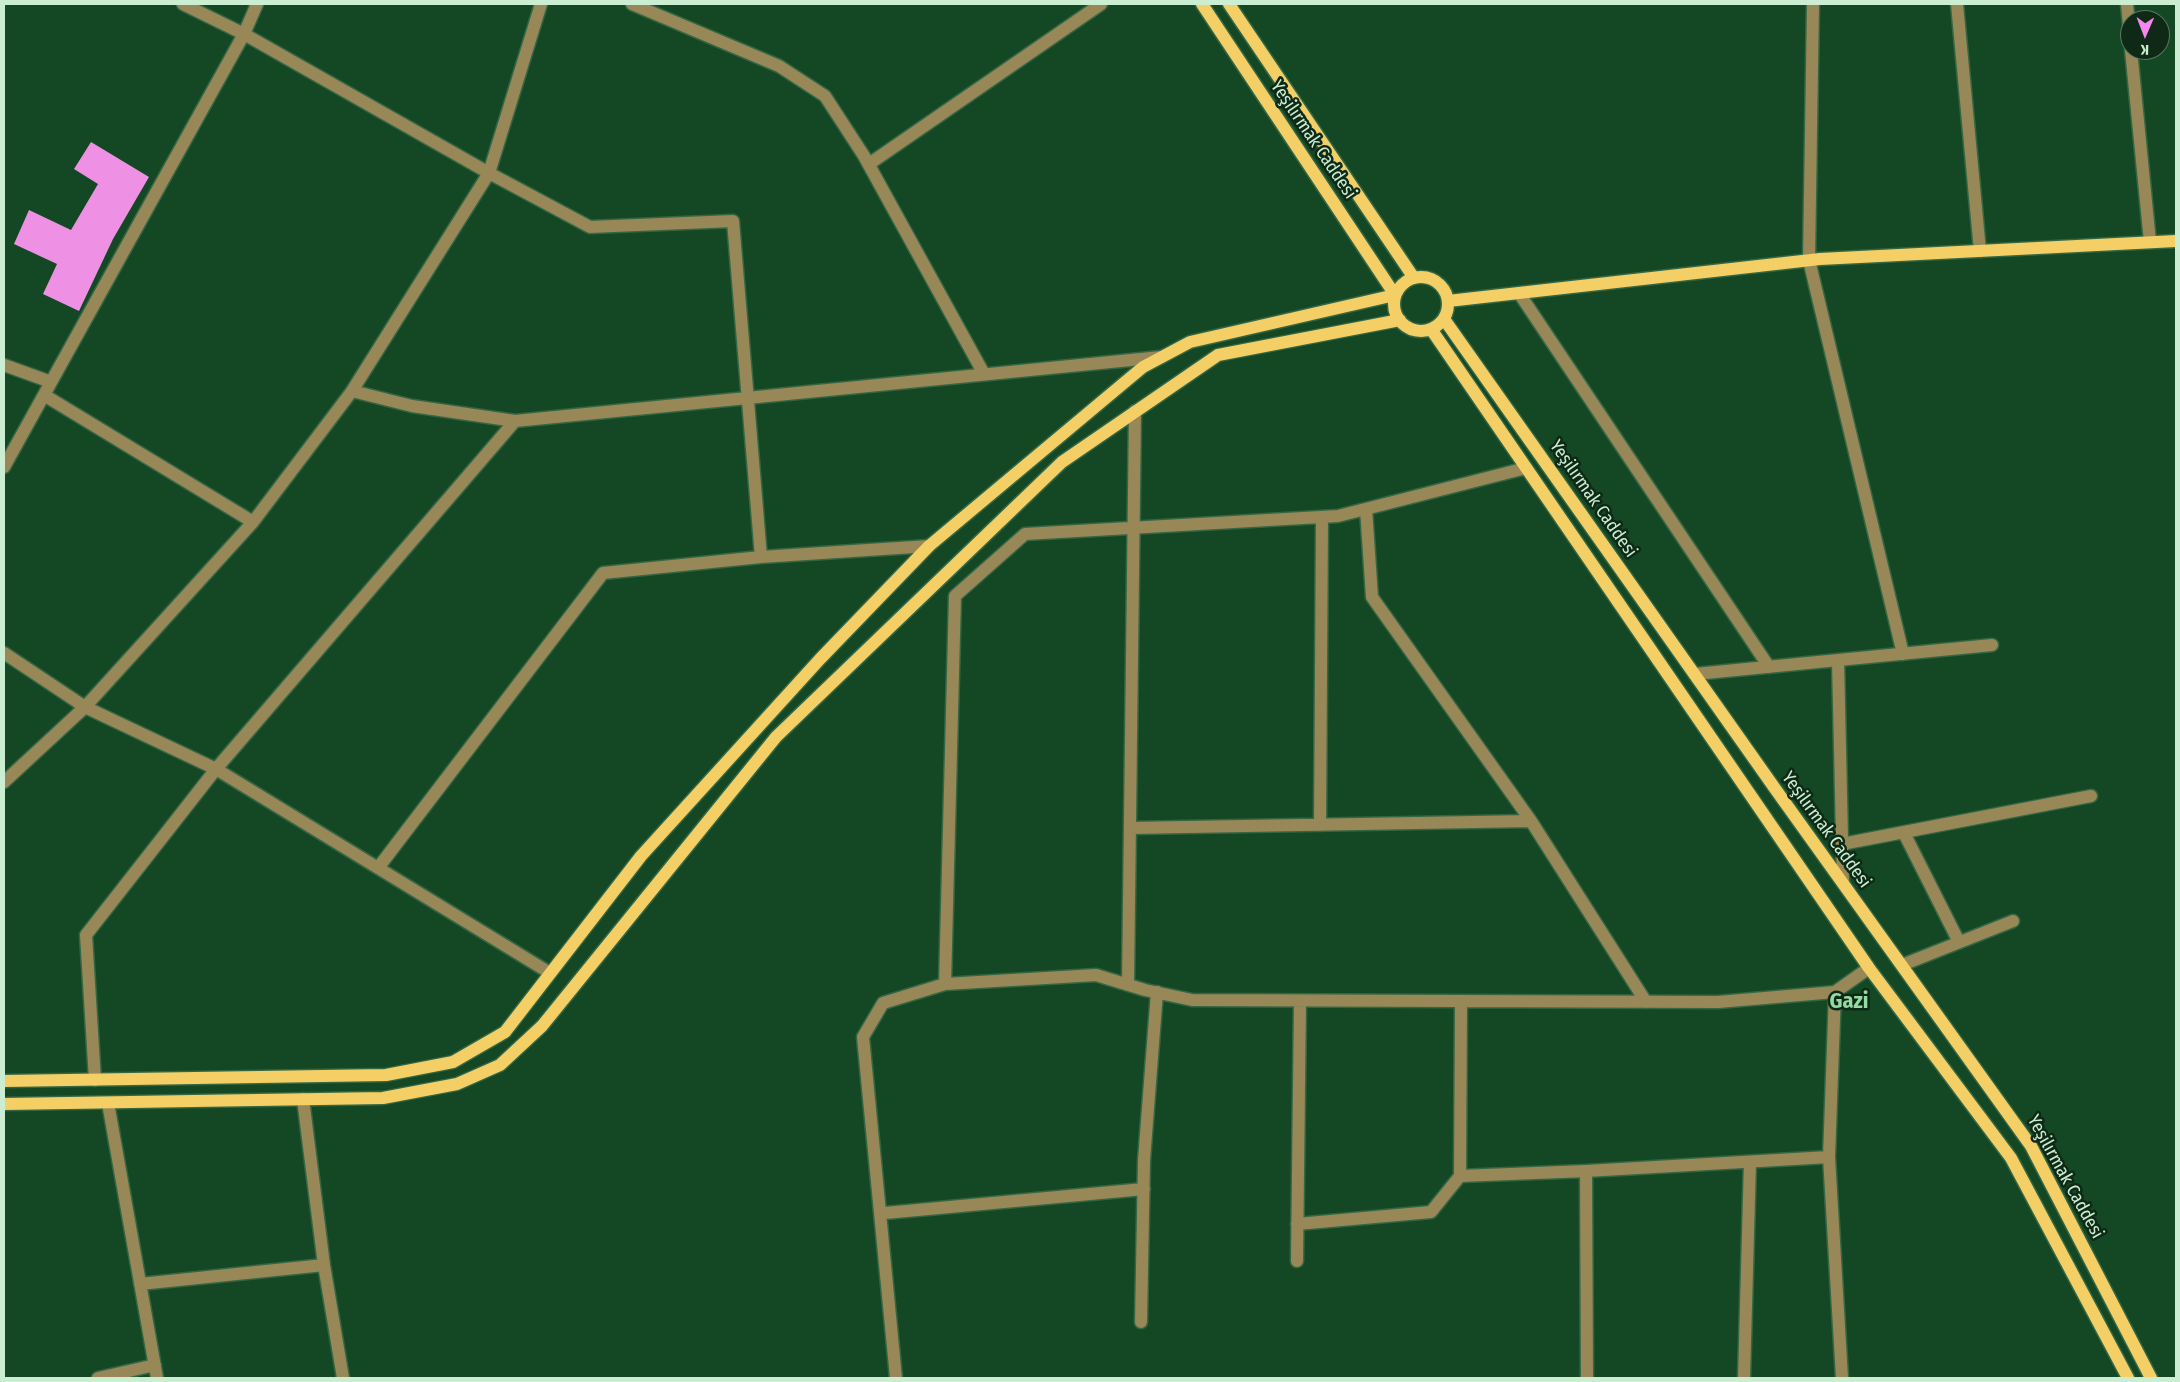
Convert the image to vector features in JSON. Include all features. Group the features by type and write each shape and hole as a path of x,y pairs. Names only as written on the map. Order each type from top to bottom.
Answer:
{"main road":[{"name":"Yeşilırmak Caddesi","path":"1202,4 1395,295"},
{"name":"Yeşilırmak Caddesi","path":"1229,4 1414,278"},
{"path":"1448,301 1809,260 2176,241"},
{"path":"4,1081 386,1075 453,1062 505,1032 641,856 820,659 929,546 1143,367 1190,342 1395,295 1406,282 1414,278 1424,277 1440,284 1446,292 1448,310 1444,319 1431,329 1414,330 1400,320 1396,312 1395,295"},
{"name":"Yeşilırmak Caddesi","path":"1444,319 2031,1146 2151,1378"},
{"path":"4,1104 383,1098 457,1084 500,1065 542,1026 776,737 1062,462 1218,355 1400,320"},
{"name":"Yeşilırmak Caddesi","path":"1431,329 1869,968 2011,1158 2128,1378"}],"street":[{"path":"183,4 244,34 590,227 733,221 762,557"},
{"path":"4,467 244,34 257,4"},
{"path":"4,782 85,707 253,522 352,391 489,172 540,4"},
{"path":"632,4 779,66 824,96 869,164 984,374"},
{"path":"869,164 1101,4"},
{"path":"1813,4 1809,260 1902,654"},
{"path":"1957,4 1980,250"},
{"path":"2132,60 2150,242"},
{"path":"1519,293 1769,667"},
{"path":"352,391 412,406 516,421 1161,357"},
{"path":"4,365 51,382"},
{"path":"44,395 253,522"},
{"path":"1128,984 1135,411"},
{"path":"95,1080 86,935 216,769 516,421"},
{"path":"945,984 955,596 1026,534 1338,516 1526,468"},
{"path":"1366,509 1372,597 1531,821 1646,1002"},
{"path":"1320,824 1322,518"},
{"path":"378,868 603,574 762,557 929,546"},
{"path":"1695,674 1992,645"},
{"path":"4,653 85,707 216,769 550,974"},
{"path":"1838,660 1843,883"},
{"path":"1842,844 2091,796"},
{"path":"1130,828 1531,821"},
{"path":"1904,833 1959,942"},
{"path":"1902,965 2013,921"},
{"path":"896,1378 863,1037 883,1003 945,984 1096,975 1192,1000 1718,1002 1834,992 1869,968"},
{"path":"1141,1322 1144,1189 1157,992"},
{"path":"1834,992 1829,1158 1842,1378"},
{"path":"1297,1261 1300,1001"},
{"path":"1297,1224 1431,1212 1460,1176 1461,1002"},
{"path":"303,1099 324,1265 342,1378"},
{"path":"108,1103 157,1378"},
{"path":"1460,1176 1829,1158"},
{"path":"1744,1378 1750,1162"},
{"path":"1586,1171 1587,1378"},
{"path":"885,1213 1144,1189"},
{"path":"140,1284 324,1265"},
{"path":"98,1378 155,1365"}],"building":[{"path":"91,142 149,177 113,239 79,311 43,294 57,264 14,244 29,210 71,230 98,184 74,169"}],"district":[{"name":"Gazi","path":"1849,1002"}]}
